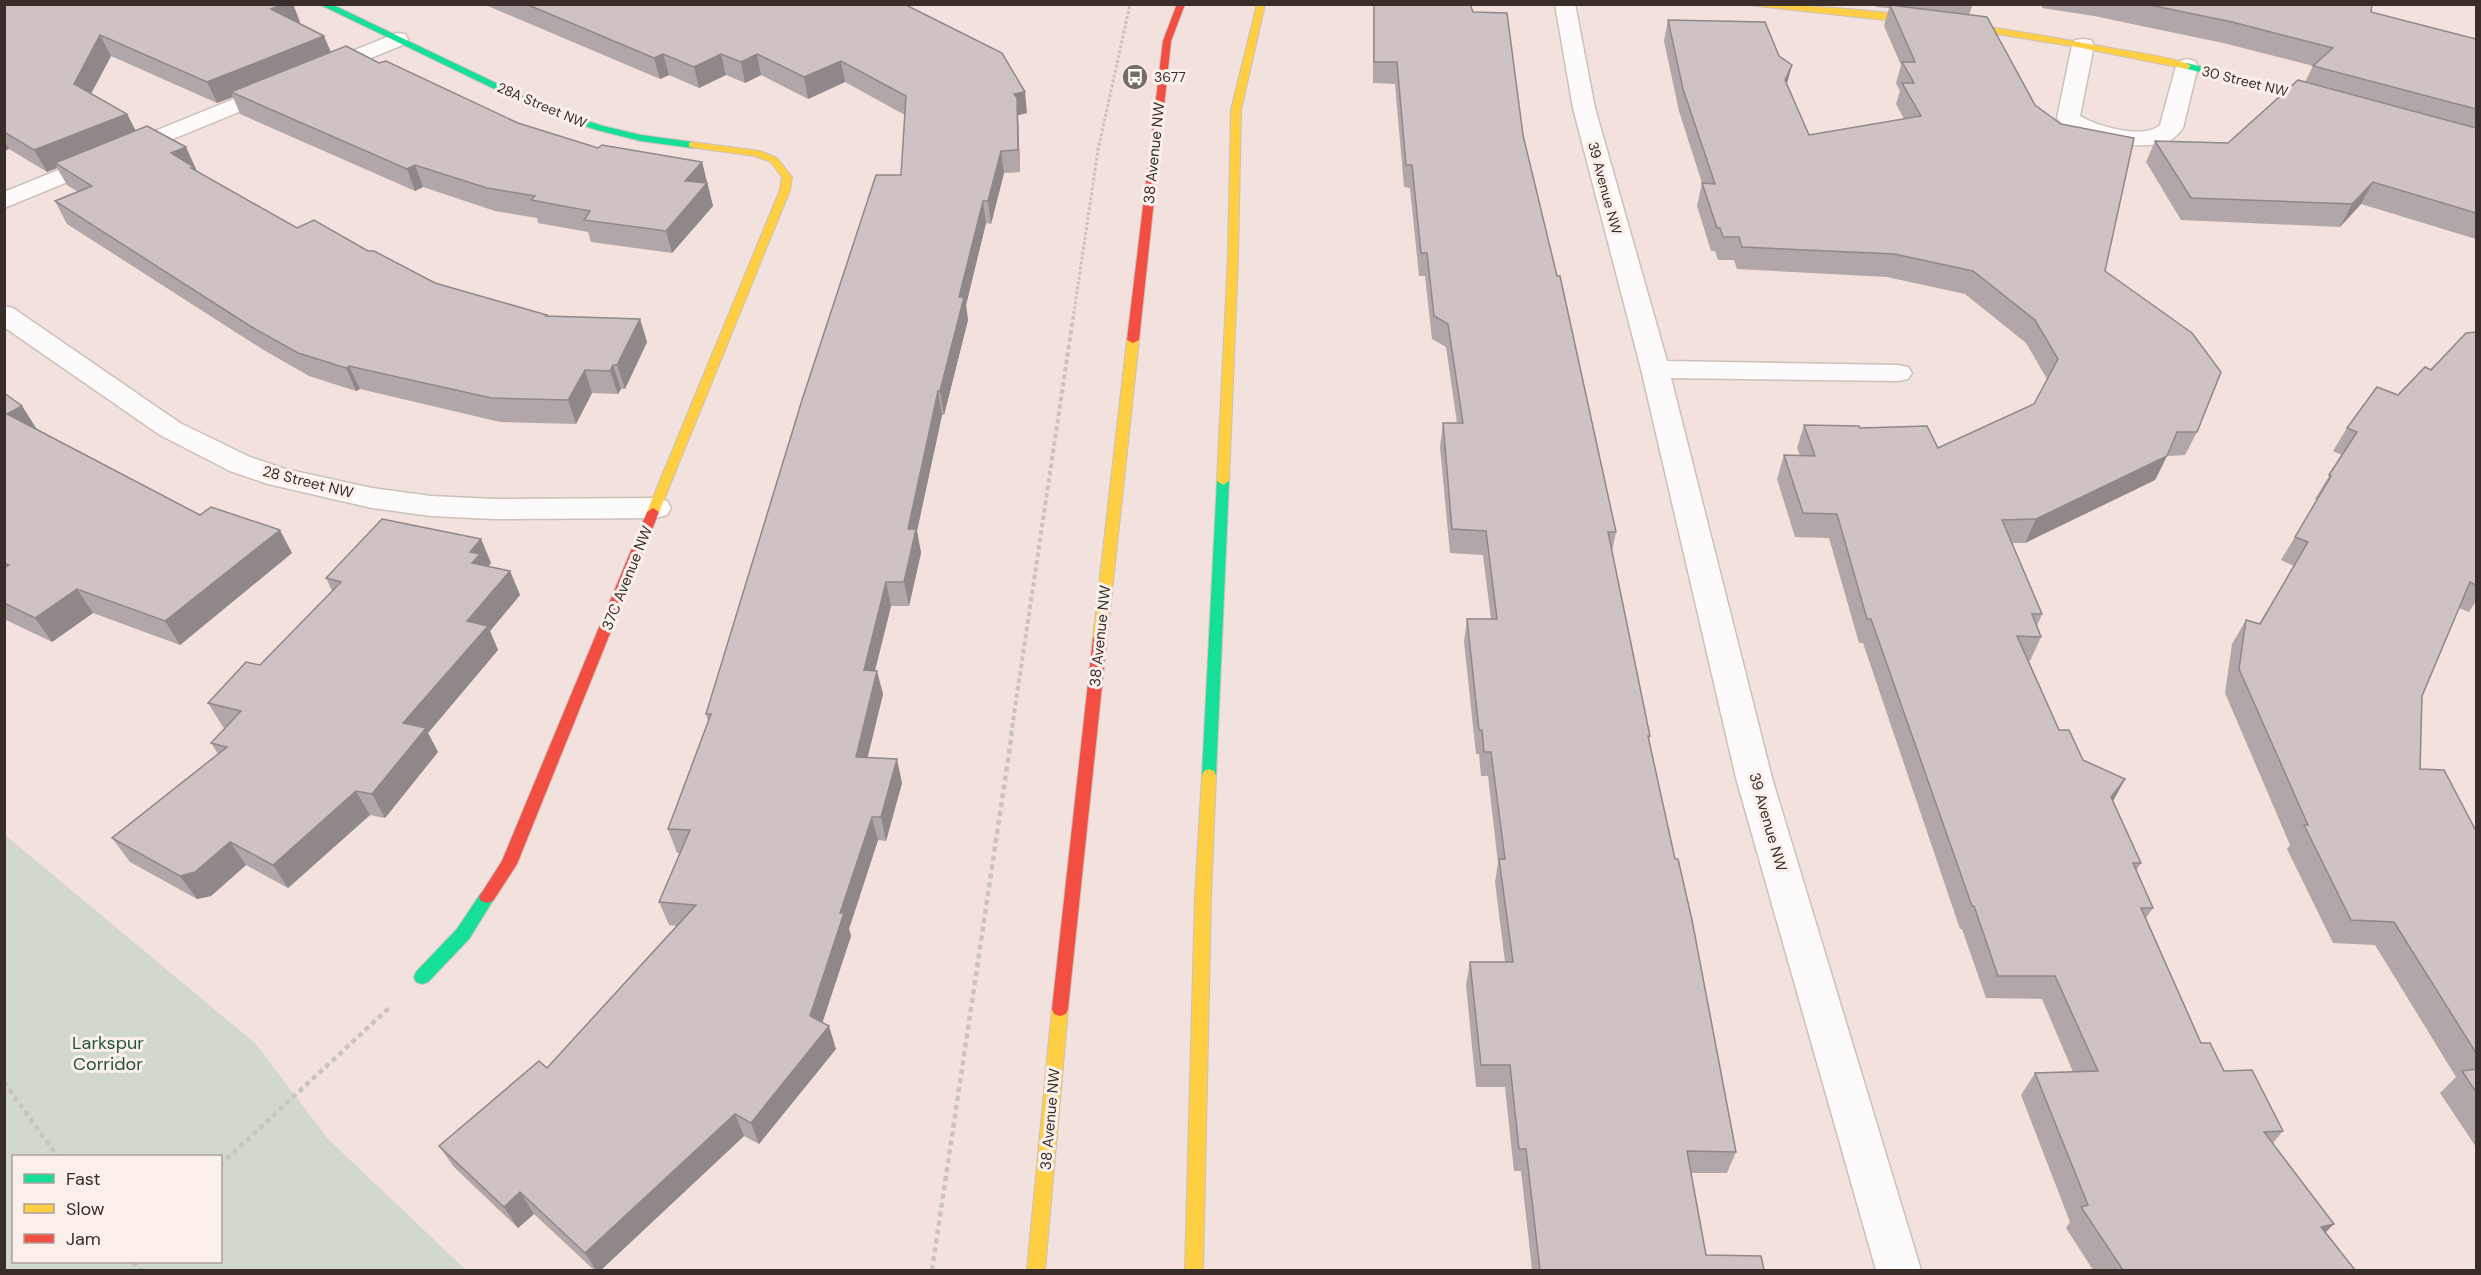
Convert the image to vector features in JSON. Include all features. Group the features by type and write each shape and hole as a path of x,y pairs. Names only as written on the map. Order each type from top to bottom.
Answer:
{"main road":[{"name":"28A Street NW","path":"323,4 571,120 641,138 739,150 757,153 774,160"},
{"name":"38 Avenue NW","path":"1036,1270 1067,934 1160,99 1167,41 1180,4"},
{"path":"1194,1270 1203,897 1233,257 1236,110 1261,4"},
{"name":"30 Street NW","path":"1744,4 1899,16 2011,32 2187,66 2346,107"},
{"name":"37C Avenue NW","path":"422,978 463,934 509,864 784,190 787,177 774,160"}],"street":[{"name":"39 Avenue NW","path":"1565,4 1584,108 1655,369 1754,778 1899,1270"},
{"path":"4,201 397,39"},
{"name":"30 Street NW","path":"2083,45 2068,117 2089,131 2141,139 2162,136 2171,128 2187,66"},
{"name":"28 Street NW","path":"4,314 170,429 240,464 279,477 372,498 431,506 494,509 656,508"},
{"path":"1655,369 1898,373"}],"path":[{"path":"932,1270 1098,150 1130,4"},
{"path":"222,1163 422,978"},
{"path":"4,1082 56,1155"}],"green space":[{"name":"Larkspur Corridor","path":"5,835 256,1044 328,1139 466,1270 5,1270"}],"building":[{"path":"4,4 283,4 271,9 324,36 207,82 100,35 74,84 127,114 34,150 4,132"},
{"path":"526,4 904,4 1002,53 1025,92 1014,94 1017,98 1018,150 1001,151 988,201 983,201 959,297 964,297 940,391 938,391 908,529 916,529 904,582 886,582 864,670 877,671 856,757 897,759 881,817 872,817 840,913 844,913 810,1016 829,1026 751,1123 735,1114 585,1253 520,1192 504,1207 439,1146 539,1061 547,1068 696,905 659,902 690,830 668,829 711,714 706,714 802,400 876,175 901,175 906,96 841,61 804,77 757,54 741,62 721,54 694,67 663,54 654,58"},
{"path":"1374,4 1470,4 1473,12 1507,13 1523,135 1557,276 1560,276 1616,532 1608,532 1650,736 1648,736 1675,859 1678,859 1692,920 1736,1152 1687,1151 1706,1255 1761,1256 1764,1270 1540,1270 1526,1149 1519,1149 1510,1065 1481,1065 1470,962 1513,962 1499,859 1505,859 1491,752 1484,752 1482,730 1479,730 1467,619 1497,619 1486,531 1452,529 1443,423 1463,423 1448,324 1434,316 1427,253 1421,253 1412,165 1406,165 1397,62 1374,62"},
{"path":"2145,4 2372,4 2371,12 2476,39 2476,109 2313,66 2333,48 2232,22"},
{"path":"1890,5 1987,17 2035,105 2061,124 2134,138 2105,271 2192,333 2221,372 2197,432 2177,432 2167,456 2036,519 2002,520 2042,614 2032,614 2041,637 2017,636 2059,730 2069,730 2083,760 2125,779 2111,797 2141,863 2133,863 2153,908 2141,908 2201,1043 2210,1043 2224,1071 2252,1070 2283,1131 2264,1132 2334,1224 2321,1227 2355,1270 2123,1270 2081,1207 2088,1205 2035,1073 2098,1071 2055,976 1998,976 1871,619 1867,619 1837,514 1803,513 1784,455 1815,456 1804,425 1859,426 1860,428 1927,426 1938,448 2034,404 2058,359 2035,320 1973,271 1894,254 1742,247 1739,237 1723,237 1720,228 1717,228 1702,183 1715,184 1683,89 1668,20 1765,22 1779,56 1792,65 1785,80 1809,135 1921,116 1902,83 1914,83 1902,62 1915,62"},
{"path":"346,46 379,63 386,61 518,123 598,148 602,145 702,162 685,181 707,183 666,231 584,220 590,211 531,200 535,196 487,188 415,165 407,169 231,92"},
{"path":"2298,80 2476,128 2476,213 2373,182 2352,204 2191,198 2155,141 2228,143"},
{"path":"147,126 186,147 171,153 194,167 191,168 297,228 314,220 368,251 374,251 435,283 546,316 640,319 617,365 613,365 610,371 585,370 568,400 491,398 349,366 346,368 298,353 250,326 55,201 92,186 55,163"},
{"path":"2476,332 2476,585 2470,582 2422,696 2420,769 2444,770 2476,831 2476,1053 2394,922 2351,920 2304,825 2308,825 2239,669 2246,620 2260,624 2308,542 2295,537 2331,476 2329,475 2357,432 2347,428 2377,387 2398,395 2425,367 2431,370 2466,333"},
{"path":"4,393 22,406 7,414 200,515 211,507 280,530 165,621 77,589 35,618 4,603 4,568 9,565 4,563"},
{"path":"382,519 481,539 470,552 480,554 472,563 510,571 467,621 488,626 403,723 426,728 372,794 356,791 273,865 230,842 195,872 180,876 112,838 227,747 211,743 241,711 208,703 246,662 260,665 341,582 326,578"},
{"path":"2476,1069 2476,1092 2462,1071"}],"traffic: fast":[{"path":"323,4 545,110 600,128 641,138 692,145"},
{"path":"2187,66 2330,103"},
{"path":"1209,775 1223,481"},
{"path":"422,977 463,934 487,897"}],"traffic: slow":[{"path":"1223,481 1233,257 1236,110 1261,4"},
{"path":"1744,4 1967,27 2077,44 2187,66"},
{"path":"653,512 785,190 787,177 774,160 757,153 692,145"},
{"path":"1100,638 1133,340"},
{"path":"1194,1270 1203,897 1209,775"},
{"path":"1036,1270 1060,1009"}],"traffic: jam":[{"path":"1133,340 1167,41 1181,4"},
{"path":"487,897 509,864 653,512"},
{"path":"1060,1009 1100,638"}],"place":[{"name":"3677","path":"1135,77"}]}
